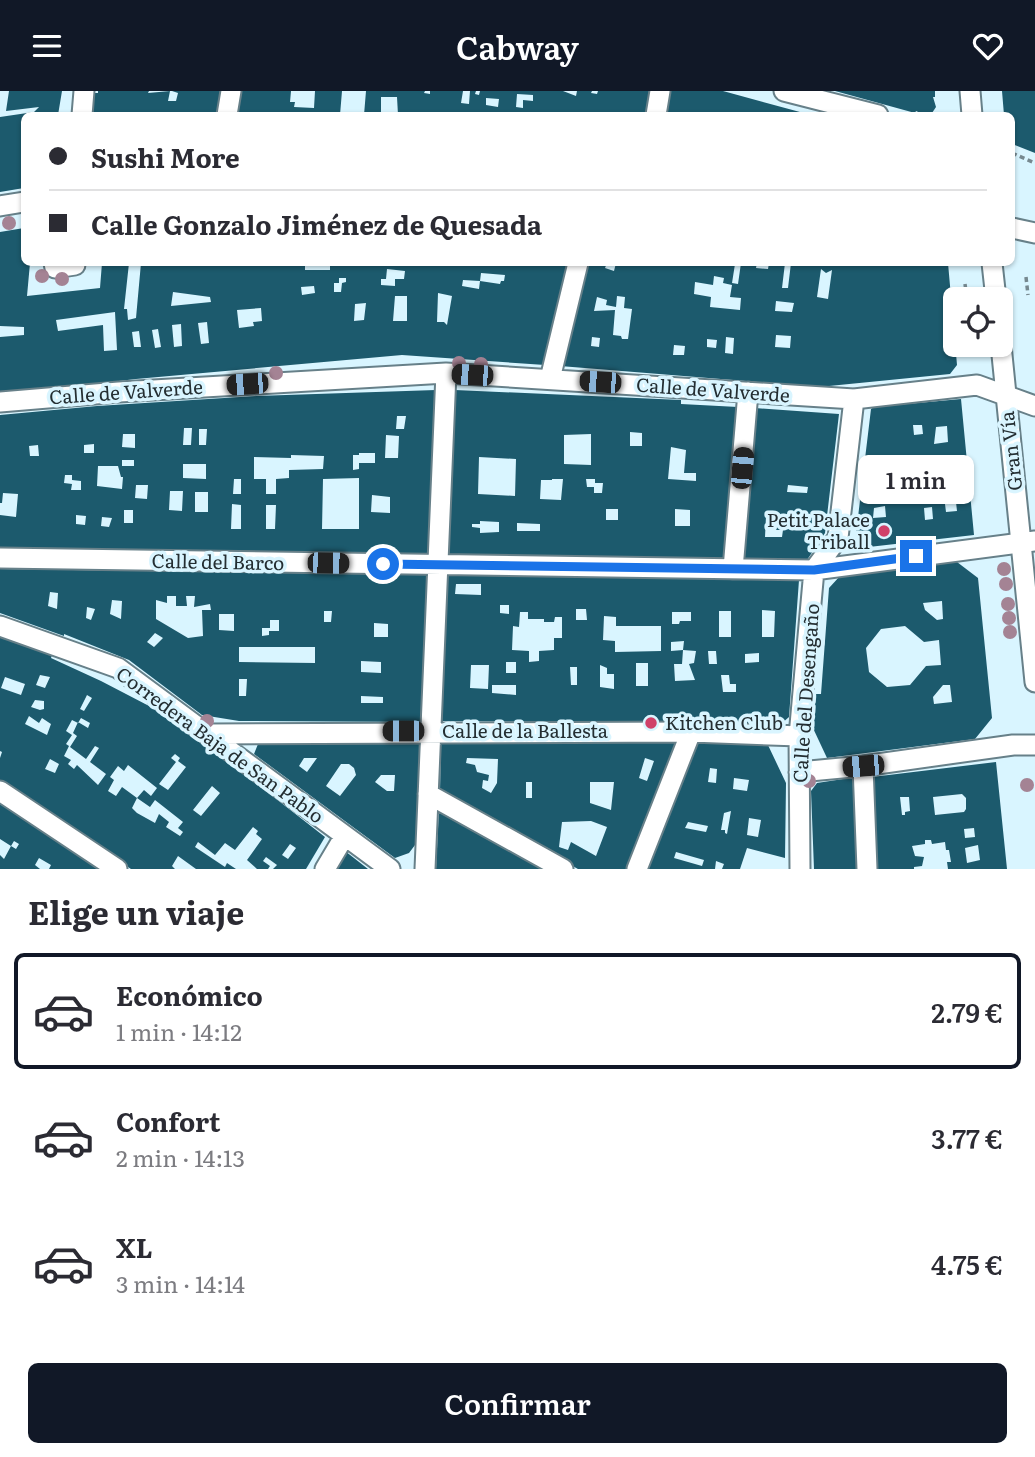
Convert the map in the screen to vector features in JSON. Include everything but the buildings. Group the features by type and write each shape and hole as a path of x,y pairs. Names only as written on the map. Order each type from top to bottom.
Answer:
{"street":[{"path":"82,112 84,91"},
{"path":"228,112 231,91"},
{"path":"656,112 660,91"},
{"path":"785,91 806,94 868,112"},
{"path":"970,91 972,112"},
{"path":"0,206 21,202"},
{"path":"1015,230 1035,233"},
{"path":"550,379 577,266"},
{"path":"992,266 995,287"},
{"name":"Gran Vía","path":"1001,357 1028,541 1035,682"},
{"path":"425,869 446,373"},
{"name":"Calle de Valverde","path":"0,403 119,392 446,373 854,399 977,385 1035,406"},
{"path":"733,569 748,392"},
{"path":"814,570 838,538 854,399"},
{"name":"Calle del Barco","path":"0,558 814,570 1028,541"},
{"name":"Calle del Desengaño","path":"800,869 799,736 814,570"},
{"name":"Corredera Baja de San Pablo","path":"0,626 118,668 390,869"},
{"name":"Calle de la Ballesta","path":"210,734 431,731 691,732 799,736"},
{"path":"638,869 691,732"},
{"path":"799,772 1013,745 1035,745"},
{"path":"863,766 867,869"},
{"path":"0,791 117,869"},
{"path":"428,794 563,869"},
{"path":"325,869 344,837"}],"path":[{"path":"1015,156 1029,163"},
{"path":"1015,156 1035,163"},
{"path":"1026,277 1028,295"},
{"path":"965,283 966,287"}],"place":[{"name":"Petit Palace Triball","path":"884,531"},
{"name":"Kitchen Club","path":"651,723"}],"route":[{"path":"383,564 814,570 916,556"}]}
